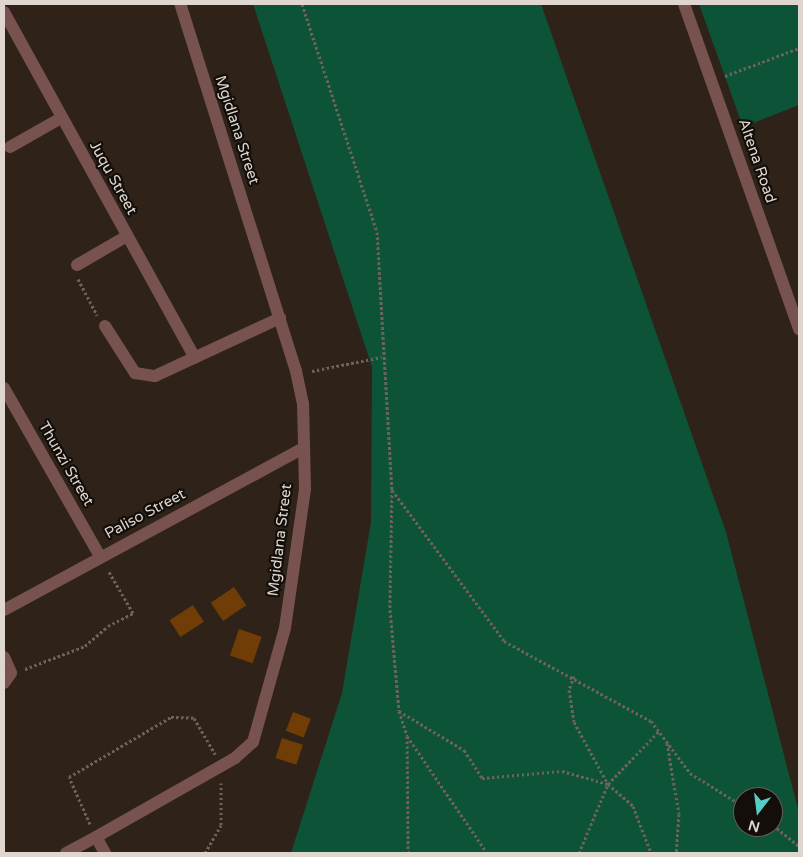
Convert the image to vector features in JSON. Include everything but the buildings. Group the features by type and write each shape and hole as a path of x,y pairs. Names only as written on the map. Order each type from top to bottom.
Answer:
{"street":[{"name":"Mgidlana Street","path":"66,853 221,765 252,742 282,637 305,488 303,404 296,371 180,4"},
{"name":"Altena Road","path":"684,4 799,329"},
{"name":"Juqu Street","path":"4,12 195,358"},
{"path":"10,147 61,118"},
{"path":"76,265 127,236"},
{"path":"105,326 135,373 155,376 280,318"},
{"name":"Thunzi Street","path":"4,388 100,556"},
{"name":"Paliso Street","path":"4,610 100,556 304,448"},
{"path":"4,657 7,678"},
{"path":"96,837 105,853"}],"path":[{"path":"302,4 378,232 382,356 392,490 390,610 399,710 407,736 408,853"},
{"path":"712,81 799,48"},
{"path":"76,265 73,268 105,326"},
{"path":"296,371 316,373 382,356"},
{"path":"392,490 504,641 574,676 651,722 690,774 733,800"},
{"path":"7,678 85,646 108,626 133,613 100,556"},
{"path":"574,676 569,690 574,722 608,784 633,806 651,853"},
{"path":"399,710 464,750 482,778 562,771 608,784"},
{"path":"96,837 69,776 171,717 194,718 221,765 221,825 205,853"},
{"path":"579,853 608,784 659,731"},
{"path":"407,736 487,853"},
{"path":"666,741 679,814 676,853"},
{"path":"783,833 799,846"}],"green space":[{"path":"253,4 541,4 726,532 799,813 799,853 291,853 342,693 371,522 372,367"},
{"path":"699,4 799,4 799,105 743,127"}]}
